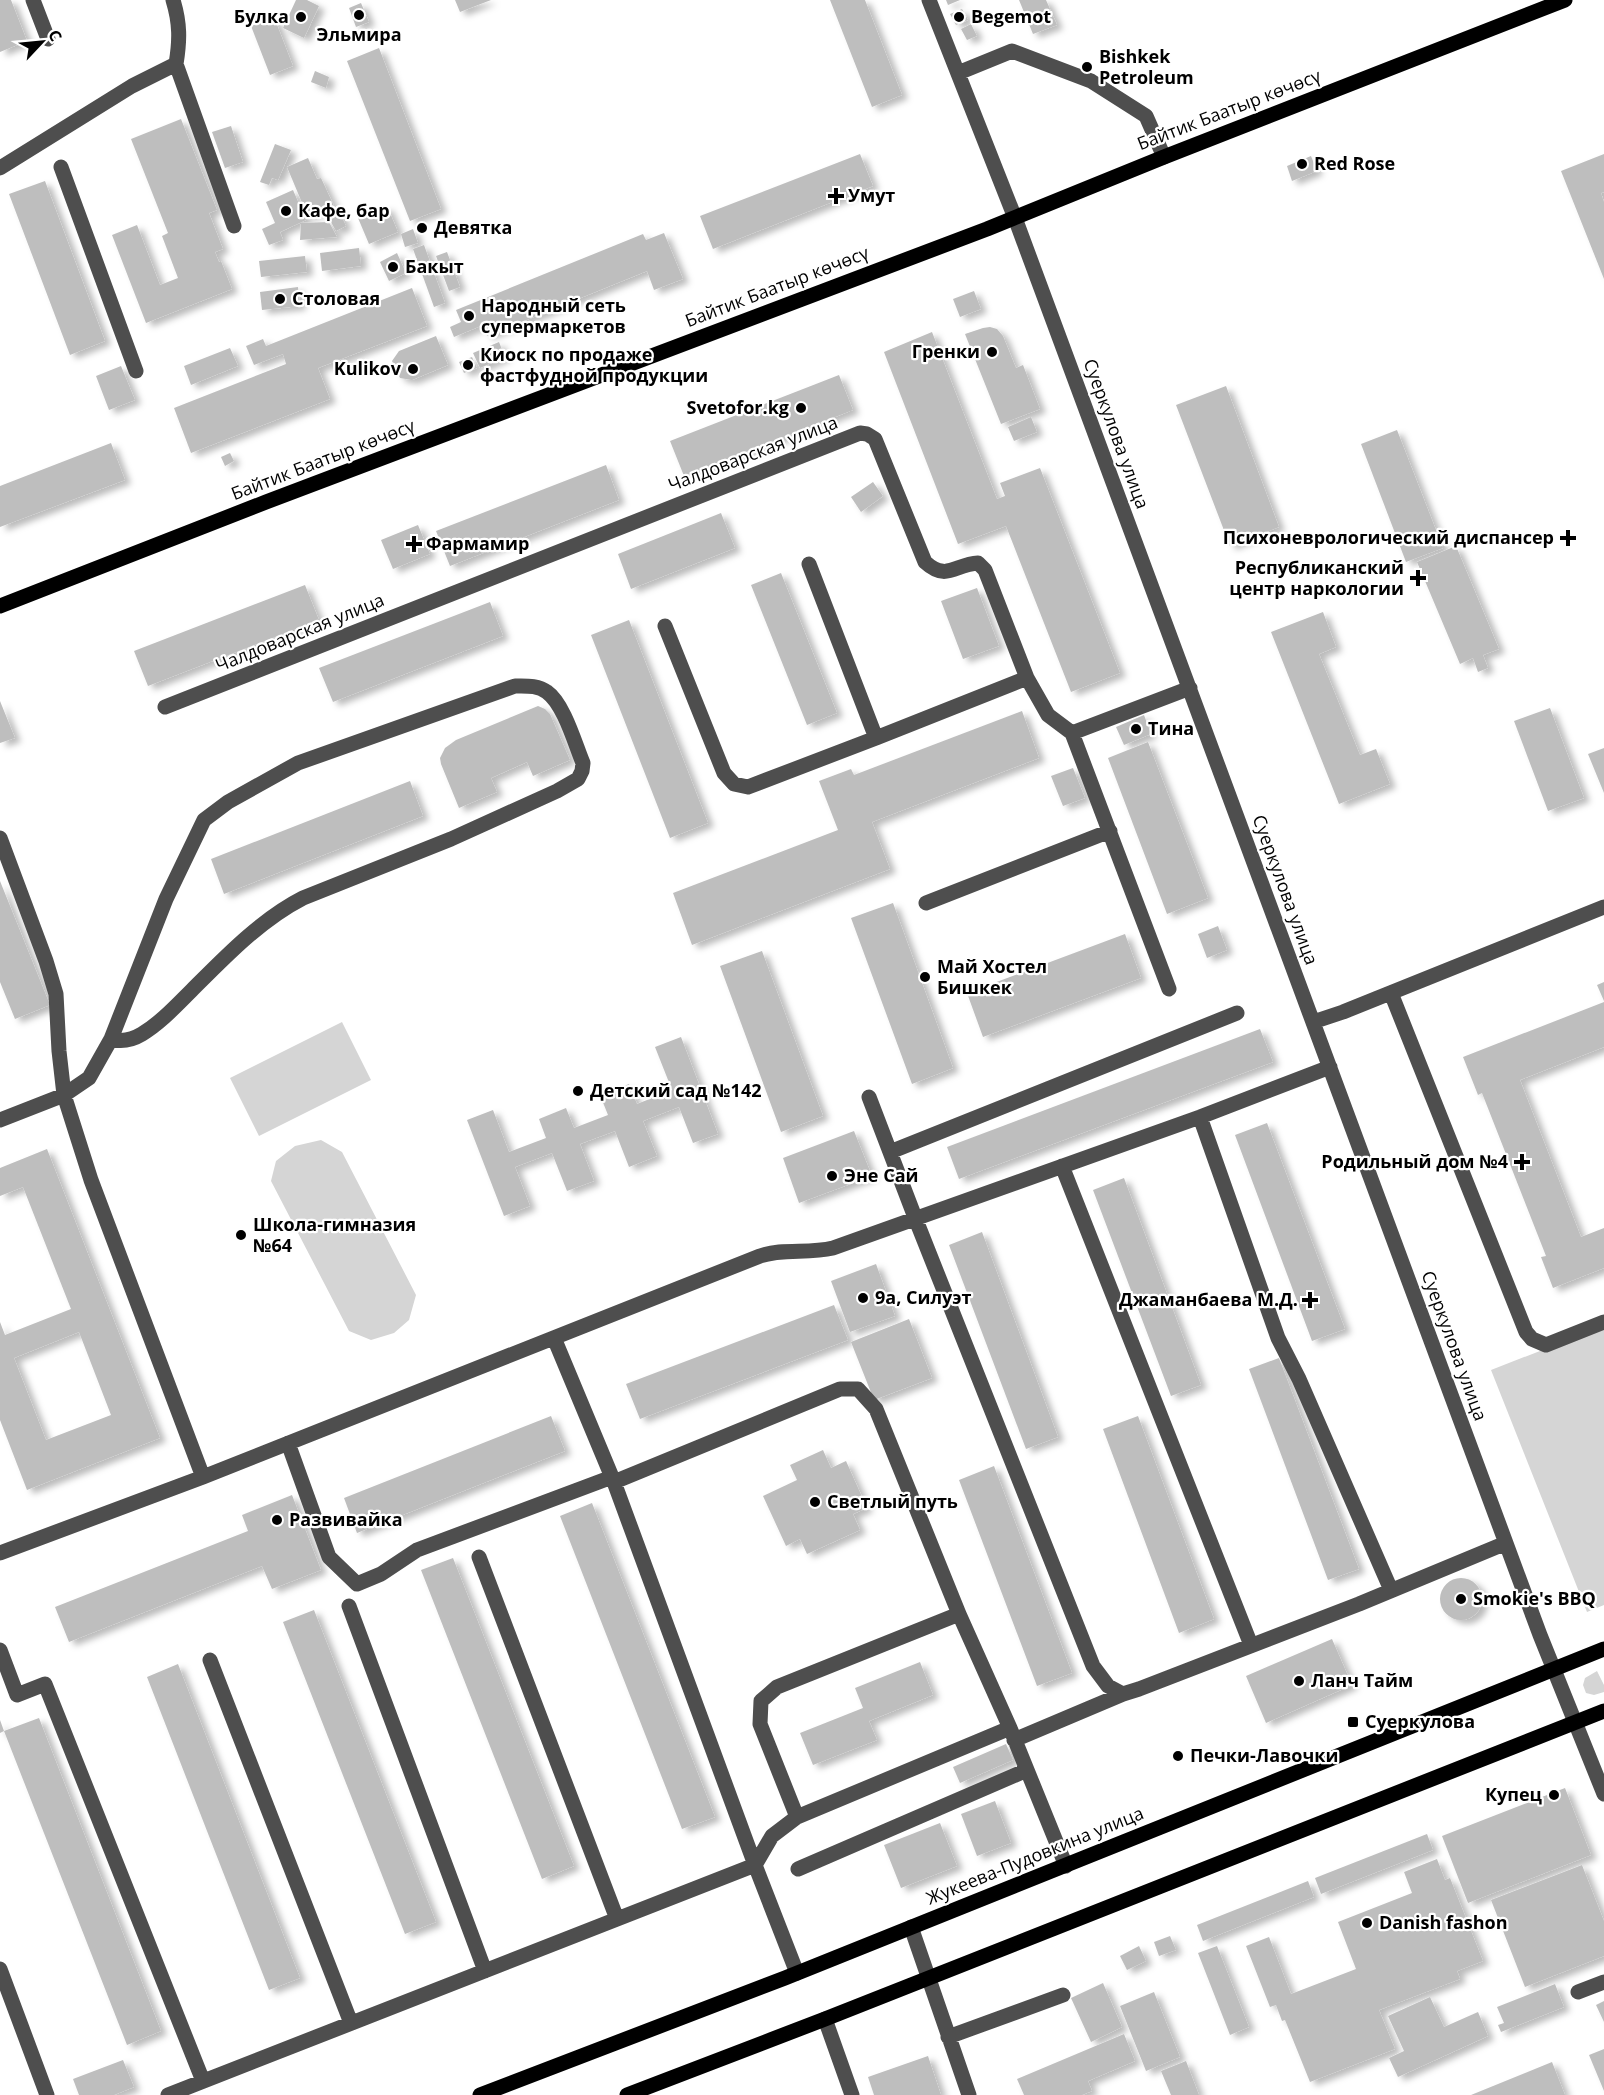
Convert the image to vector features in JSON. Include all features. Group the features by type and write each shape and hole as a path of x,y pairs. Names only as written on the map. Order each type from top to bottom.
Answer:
{"main road":[{"name":"Байтик Баатыр көчөсү","path":"0,606 266,502 1015,218 1164,157 1566,0"},
{"name":"Жукеева-Пудовкина улица","path":"480,2095 797,1973 1604,1649"},
{"path":"627,2095 1604,1711"}],"street":[{"path":"33,0 48,39"},
{"path":"173,0 179,20 180,40 176,64 234,226"},
{"name":"Суеркулова улица","path":"928,0 1015,218 1506,1543 1604,1794"},
{"path":"958,73 1012,51 1091,81 1146,116 1164,157"},
{"path":"0,168 132,86 176,64"},
{"path":"61,167 136,371"},
{"name":"Чалдоварская улица","path":"165,707 860,433 875,439 925,562 935,571 949,572 969,563 978,563 985,570 1027,678 1048,715 1072,733"},
{"path":"809,564 876,738"},
{"path":"665,626 724,773 734,784 748,786 1027,678"},
{"path":"0,1120 64,1095 89,1078 111,1039 166,899 204,820 228,802 298,764 515,686 540,688 549,692 559,706 583,763 578,779 557,791 451,839 303,898 280,910 220,962 159,1022 134,1038 119,1041 111,1039"},
{"path":"1169,989 1072,733 1190,688"},
{"path":"926,903 1110,831"},
{"path":"0,838 56,994 64,1095 91,1180 203,1477"},
{"path":"1313,1022 1604,907"},
{"path":"1391,993 1526,1332 1532,1339 1546,1344 1604,1322"},
{"path":"890,1152 1237,1013"},
{"path":"0,1553 203,1477 774,1251 818,1251 916,1220 1200,1117 1330,1067"},
{"path":"869,1097 1093,1666 1108,1686 1123,1694"},
{"path":"1200,1117 1278,1338 1299,1379 1391,1590"},
{"path":"1062,1166 1251,1645"},
{"path":"554,1338 613,1480 797,1973"},
{"path":"288,1443 329,1557 357,1584 381,1574 417,1550 613,1480 840,1389 858,1389 876,1409 959,1614 1012,1734 1066,1866"},
{"path":"168,2095 755,1865 772,1836 797,1817 1251,1645 1506,1543"},
{"path":"479,1557 616,1919"},
{"path":"349,1606 485,1971"},
{"path":"797,1817 760,1724 761,1701 777,1687 959,1614"},
{"path":"0,1650 17,1695 45,1684 203,2081"},
{"path":"210,1660 351,2023"},
{"path":"798,1869 1027,1770"},
{"path":"910,1927 969,2095"},
{"path":"0,1969 47,2095"},
{"path":"1578,1992 1604,1982"},
{"path":"948,2037 1063,1995"},
{"path":"825,2019 852,2095"}],"shaded area":[{"path":"342,1022 371,1080 259,1136 230,1078"},
{"path":"321,1140 342,1152 416,1295 409,1320 394,1333 371,1340 349,1331 271,1181 276,1161 295,1146"},
{"path":"1604,1326 1604,1605 1587,1612 1491,1370"},
{"path":"1597,1671 1604,1685 1604,1692 1594,1695 1586,1693 1583,1685 1585,1678"}],"building":[{"path":"0,0 11,0 27,41 0,52"},
{"name":"Булка","path":"296,0 307,0 319,6 304,38 283,28"},
{"path":"455,0 491,0 460,12"},
{"path":"830,0 865,0 902,95 872,107"},
{"path":"946,0 960,0 948,5"},
{"path":"1019,0 1046,0 1057,25 1033,34"},
{"name":"Эльмира","path":"361,3 369,22 356,27 349,8"},
{"name":"Begemot","path":"962,9 968,20 956,25 950,14"},
{"path":"274,17 293,66 270,75 251,26"},
{"path":"971,24 977,36 967,40 961,29"},
{"path":"379,48 441,209 410,221 347,61"},
{"path":"315,71 329,77 326,88 311,82"},
{"path":"181,119 217,210 209,213 223,249 215,252 232,289 146,323 112,235 137,225 160,285 178,278 162,236 168,233 131,139"},
{"path":"231,126 243,162 225,168 212,132"},
{"path":"275,144 291,150 278,180 272,178 269,185 260,182"},
{"path":"860,154 873,186 713,249 700,216"},
{"path":"1604,154 1604,192 1601,193 1604,202 1604,279 1561,171"},
{"path":"1311,156 1317,171 1292,181 1287,166"},
{"path":"308,158 317,179 321,178 334,206 308,217 287,167"},
{"path":"45,181 105,341 70,355 9,194"},
{"name":"Кафе, бар","path":"293,190 306,220 280,232 283,240 269,245 262,229 275,223 266,202"},
{"path":"387,206 398,232 369,244 358,218"},
{"path":"338,209 346,226 336,231 327,215"},
{"path":"329,222 337,237 300,240 301,223"},
{"path":"413,229 418,243 405,247 401,234"},
{"path":"664,233 683,279 654,290 647,271 487,336 483,325 454,337 450,327 461,322 456,310 643,234 646,240"},
{"path":"424,245 445,303 434,307 413,249"},
{"path":"359,248 361,266 322,271 320,253"},
{"path":"447,252 460,287 449,291 436,256"},
{"name":"Бакыт","path":"397,253 406,273 389,281 380,262"},
{"path":"305,256 307,272 261,277 259,261"},
{"name":"Столовая","path":"298,287 300,306 262,310 260,292"},
{"path":"412,288 427,326 318,368 330,399 191,453 174,408 286,364 283,354 254,365 246,346 263,339 266,346"},
{"path":"974,291 981,309 960,317 953,299"},
{"path":"990,327 997,329 1003,336 1016,368 1023,365 1040,409 1001,424 965,334"},
{"path":"932,332 997,499 1005,496 1000,483 1040,468 1120,673 1071,692 1006,526 958,544 884,352"},
{"path":"436,336 448,365 412,380 400,378 392,361 399,351"},
{"path":"499,342 505,357 480,368 473,353"},
{"path":"230,348 238,366 191,385 184,366"},
{"name":"Киоск по продаже фастфудной продукции","path":"472,357 477,368 464,373 459,362"},
{"path":"121,366 135,400 109,410 96,376"},
{"path":"839,375 853,410 684,476 670,441"},
{"path":"1226,386 1279,527 1230,546 1176,405"},
{"path":"1031,417 1037,432 1014,441 1008,427"},
{"path":"1397,430 1443,548 1406,562 1361,444"},
{"path":"111,443 125,480 0,527 0,486"},
{"path":"230,453 234,461 225,466 221,457"},
{"path":"606,465 619,500 450,566 436,531"},
{"path":"873,482 883,496 861,512 851,497"},
{"path":"721,513 735,548 631,589 618,554"},
{"path":"418,525 430,554 393,569 381,540"},
{"path":"1456,546 1499,649 1483,655 1488,668 1478,672 1473,658 1460,664 1417,562"},
{"path":"781,573 837,713 807,725 751,585"},
{"path":"305,585 319,620 148,686 134,651"},
{"path":"977,588 999,646 963,659 941,601"},
{"path":"490,602 503,636 333,702 319,668"},
{"path":"1323,612 1336,647 1319,654 1360,755 1376,749 1390,784 1339,804 1271,632"},
{"path":"629,620 708,823 670,838 591,635"},
{"path":"0,701 15,738 0,743"},
{"path":"538,706 550,714 570,760 533,776 527,762 491,778 497,792 459,808 441,764 440,758 445,748 456,740"},
{"path":"1550,708 1584,798 1548,811 1514,721"},
{"path":"1022,711 1039,758 872,822 890,869 692,945 673,893 838,830 819,781 851,769 854,775"},
{"path":"1144,715 1151,734 1124,745 1116,727"},
{"path":"1148,742 1208,898 1167,914 1108,758"},
{"path":"1604,748 1604,793 1588,754"},
{"path":"1073,768 1085,798 1063,806 1051,776"},
{"path":"410,781 423,816 224,894 211,859"},
{"path":"0,881 50,1005 15,1019 0,982"},
{"path":"893,903 953,1068 912,1084 851,918"},
{"path":"1218,926 1227,950 1207,958 1198,934"},
{"path":"1125,934 1141,978 983,1037 967,993"},
{"path":"762,951 823,1116 781,1132 720,966"},
{"path":"1604,982 1604,1001 1597,985"},
{"name":"Родильный дом №4","path":"1604,1002 1604,1047 1520,1080 1581,1237 1604,1228 1604,1268 1553,1288 1541,1257 1546,1256 1482,1093 1478,1095 1463,1057"},
{"path":"1260,1029 1273,1062 959,1179 947,1147"},
{"path":"681,1037 718,1134 693,1143 679,1107 643,1121 657,1156 629,1167 615,1131 580,1144 594,1181 567,1191 552,1153 515,1167 530,1206 504,1216 467,1120 493,1110 509,1152 546,1138 539,1119 566,1108 574,1128 608,1115 600,1095 629,1084 637,1104 672,1090 655,1047"},
{"path":"1267,1123 1345,1329 1312,1341 1235,1135"},
{"path":"854,1131 872,1176 799,1203 783,1158"},
{"path":"47,1149 160,1438 27,1490 0,1420 0,1322 5,1335 71,1309 23,1187 0,1196 0,1168","holes":["79,1332 111,1415 46,1440 14,1358"]},
{"path":"1124,1178 1201,1385 1171,1396 1093,1190"},
{"path":"982,1232 1058,1437 1026,1449 949,1245"},
{"name":"9а, Силуэт","path":"876,1264 895,1316 850,1332 831,1281"},
{"path":"834,1305 848,1340 640,1419 626,1384"},
{"path":"909,1319 932,1378 874,1400 851,1342"},
{"path":"1279,1358 1359,1569 1328,1580 1249,1369"},
{"path":"551,1416 565,1451 357,1533 344,1498"},
{"path":"1138,1416 1214,1619 1179,1633 1103,1429"},
{"name":"Светлый путь","path":"823,1450 831,1468 846,1461 867,1508 853,1514 860,1530 807,1554 800,1539 786,1546 763,1496 797,1480 790,1465"},
{"path":"994,1466 1072,1673 1037,1686 959,1480"},
{"path":"292,1495 321,1570 272,1589 262,1566 69,1642 55,1607 248,1531 242,1515"},
{"path":"592,1503 715,1817 682,1829 560,1516"},
{"path":"453,1558 574,1866 542,1879 421,1570"},
{"name":"Smokie's BBQ","path":"1461,1578 1476,1584 1482,1599 1476,1614 1461,1620 1446,1614 1440,1599 1446,1584"},
{"path":"314,1610 436,1922 405,1934 283,1622"},
{"name":"Ланч Тайм","path":"1332,1639 1352,1685 1266,1723 1246,1676"},
{"path":"920,1662 933,1695 869,1721 877,1740 813,1765 800,1733 863,1708 855,1688"},
{"path":"178,1664 300,1978 269,1990 147,1677"},
{"path":"39,1718 161,2031 127,2045 4,1731"},
{"path":"0,1720 4,1731 0,1733"},
{"path":"1006,1744 1013,1760 960,1783 953,1767"},
{"path":"1565,1788 1591,1855 1468,1903 1442,1836"},
{"path":"995,1801 1011,1843 977,1856 961,1814"},
{"path":"940,1823 957,1866 901,1888 884,1845"},
{"path":"1427,1834 1433,1850 1321,1894 1315,1878"},
{"path":"1437,1859 1445,1880 1450,1878 1483,1961 1457,1971 1460,1979 1379,2010 1395,2049 1310,2082 1285,2020 1282,2021 1276,2005 1270,2007 1246,1946 1269,1937 1291,1994 1356,1969 1338,1922 1412,1893 1404,1872"},
{"path":"1582,1865 1604,1921 1604,1956 1525,1987 1491,1900"},
{"path":"1308,1881 1314,1897 1203,1941 1197,1925"},
{"path":"1170,1936 1176,1950 1159,1956 1154,1942"},
{"path":"1139,1946 1146,1961 1127,1970 1120,1956"},
{"path":"1217,1946 1249,2027 1230,2035 1198,1953"},
{"path":"1103,1983 1122,2027 1091,2042 1071,1998"},
{"path":"1555,1984 1564,2007 1501,2032 1498,2025 1504,2023 1497,2007"},
{"path":"1154,1992 1180,2057 1146,2071 1120,2006"},
{"path":"1430,1997 1444,2027 1478,2012 1488,2036 1398,2077 1389,2058 1404,2051 1388,2016"},
{"path":"1604,2001 1604,2022 1596,2005"},
{"path":"1124,2034 1135,2061 1088,2081 1092,2091 1082,2095 1024,2095 1017,2079"},
{"path":"1604,2049 1604,2091 1589,2055"},
{"path":"928,2056 941,2095 874,2095 868,2077"},
{"path":"123,2060 134,2087 114,2095 79,2095 73,2079"},
{"path":"1186,2061 1199,2095 1171,2095 1161,2071"},
{"path":"1552,2062 1565,2095 1471,2095"}],"place":[{"name":"Эльмира","path":"359,15"},
{"name":"Булка","path":"301,17"},
{"name":"Begemot","path":"959,17"},
{"name":"Bishkek Petroleum","path":"1087,67"},
{"name":"Red Rose","path":"1302,164"},
{"name":"Умут","path":"836,196"},
{"name":"Кафе, бар","path":"286,211"},
{"name":"Девятка","path":"422,228"},
{"name":"Бакыт","path":"393,267"},
{"name":"Столовая","path":"280,299"},
{"name":"Народный сеть супермаркетов","path":"469,316"},
{"name":"Гренки","path":"992,352"},
{"name":"Киоск по продаже фастфудной продукции","path":"468,365"},
{"name":"Kulikov","path":"413,369"},
{"name":"Svetofor.kg","path":"801,408"},
{"name":"Психоневрологический диспансер","path":"1568,538"},
{"name":"Фармамир","path":"414,544"},
{"name":"Республиканский центр наркологии","path":"1418,578"},
{"name":"Тина","path":"1136,729"},
{"name":"Май Хостел Бишкек","path":"925,977"},
{"name":"Детский сад №142","path":"578,1091"},
{"name":"Родильный дом №4","path":"1522,1162"},
{"name":"Эне Сай","path":"832,1176"},
{"name":"Школа-гимназия №64","path":"241,1235"},
{"name":"9а, Силуэт","path":"863,1298"},
{"name":"Джаманбаева М.Д.","path":"1310,1300"},
{"name":"Светлый путь","path":"815,1502"},
{"name":"Развивайка","path":"277,1520"},
{"name":"Smokie's BBQ","path":"1461,1599"},
{"name":"Ланч Тайм","path":"1299,1681"},
{"name":"Суеркулова","path":"1353,1722"},
{"name":"Печки-Лавочки","path":"1178,1756"},
{"name":"Купец","path":"1554,1795"},
{"name":"Danish fashon","path":"1367,1923"}]}
